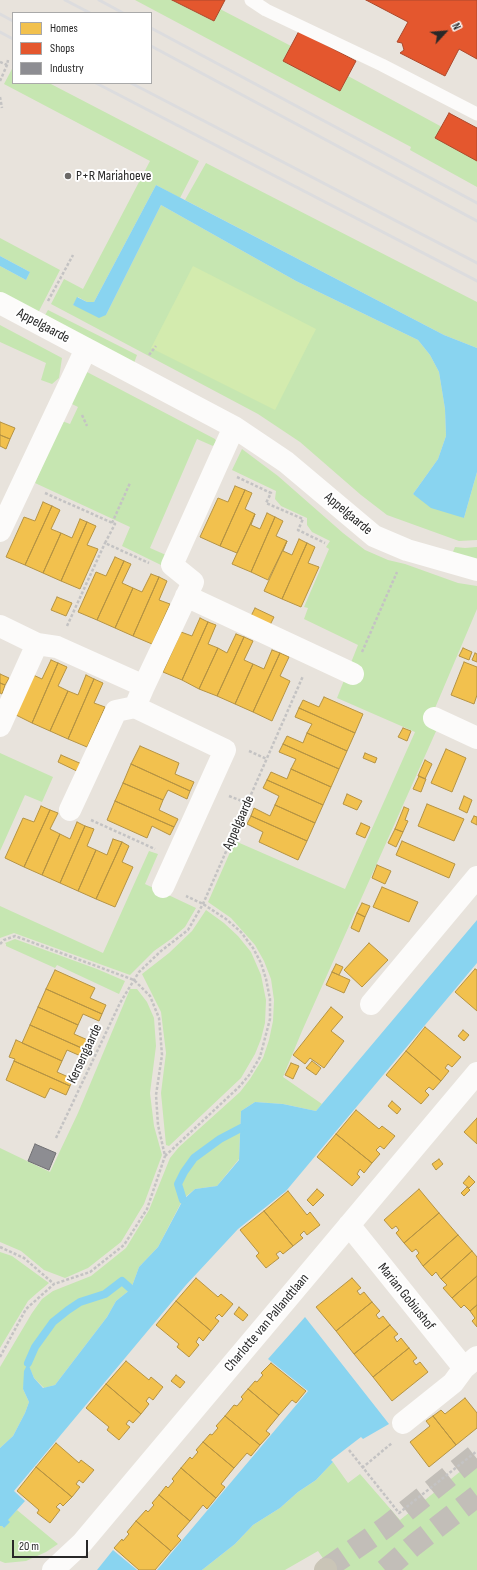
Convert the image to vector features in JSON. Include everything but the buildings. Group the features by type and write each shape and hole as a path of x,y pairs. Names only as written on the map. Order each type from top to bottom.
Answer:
{"street":[{"name":"Appelgaarde","path":"0,303 234,427 286,462 374,536 407,550 477,570"},
{"name":"Appelgaarde","path":"0,531 86,349"},
{"path":"135,707 193,582 172,565 234,427"},
{"path":"186,596 353,674"},
{"path":"0,626 144,686"},
{"path":"0,726 47,645"},
{"path":"70,810 116,711 135,707 225,750 163,887"},
{"path":"434,718 477,738"},
{"path":"371,1004 477,877"},
{"name":"Charlotte van Pallandtlaan","path":"53,1570 82,1543 477,1073"},
{"name":"Marian Gobiushof","path":"349,1225 470,1362"},
{"path":"403,1423 453,1383 470,1362"}],"lane":[{"path":"251,0 266,10 382,65 477,114"},
{"path":"255,0 266,10"}],"path":[{"path":"0,80 8,60"},
{"path":"0,62 7,65"},
{"path":"0,97 2,108"},
{"path":"36,323 73,255"},
{"path":"216,467 271,493 266,503 303,519 298,530 325,543"},
{"path":"22,483 112,523"},
{"path":"47,645 105,543 114,524 112,523 130,483"},
{"path":"105,543 156,566"},
{"path":"353,674 407,550"},
{"name":"Appelgaarde","path":"134,980 139,972 161,951 188,930 203,904 313,654"},
{"path":"70,810 176,858"},
{"path":"0,1357 26,1309 54,1284 90,1272 124,1245 147,1209 165,1156 239,1087 250,1074 260,1057 270,1020 270,999 266,978 258,958 241,932 226,919 203,904"},
{"path":"0,944 4,940 15,936 134,980 150,996 159,1018 162,1055 156,1095 158,1125 165,1156"},
{"name":"Kersengaarde","path":"56,1138 120,1002 134,980"},
{"path":"0,1247 24,1258 54,1284"},
{"path":"362,1468 402,1434 403,1423"},
{"path":"348,1450 399,1513 477,1451"}],"green space":[{"path":"135,0 172,0 214,21 220,9 291,46 283,60 340,91 348,76 442,127 477,161 477,187 410,150 411,147"},
{"path":"12,69 12,84 51,84 199,161 180,198 156,185 94,302 87,302 78,297 73,305 106,315 161,205 296,281 418,340 430,355 439,372 445,409 446,436 438,459 413,494 464,518 477,472 477,540 459,541 387,515 361,495 300,442 258,414 51,304 64,279 83,289 150,161 4,84"},
{"path":"206,163 477,302 477,348 444,335 185,200"},
{"path":"0,238 60,270 38,313 0,293 0,266 26,280 30,272 0,256"},
{"path":"193,266 316,329 275,410 151,348"},
{"path":"48,310 137,355 134,363 45,315"},
{"path":"0,325 62,358 59,378 52,384 41,380 46,363 0,342"},
{"path":"87,372 215,439 216,441 213,446 197,439 150,548 166,555 161,565 122,546 130,527 35,483 62,421 70,424 78,407 70,403"},
{"path":"242,449 278,476 343,533 365,550 388,560 405,564 458,583 477,586 477,609 435,708 437,729 302,1031 283,1077 322,1104 316,1111 283,1104 255,1102 241,1111 239,1159 217,1186 195,1189 183,1199 158,1247 139,1267 131,1289 116,1301 107,1317 55,1385 44,1388 34,1378 28,1364 23,1389 29,1402 13,1436 0,1448 0,1367 32,1313 42,1299 53,1291 91,1276 126,1248 149,1210 170,1158 179,1147 240,1092 263,1058 273,1021 274,1000 271,979 264,961 255,945 231,918 208,902 235,841 345,889 415,732 337,698 358,645 304,619 308,608 304,607 329,549 326,547 330,541 312,532 307,525 307,518 281,506 275,499 276,491 232,470"},
{"path":"455,547 477,547 477,561 452,554"},
{"path":"0,753 53,777 42,802 25,795 0,851"},
{"path":"149,851 158,854 145,884 196,908 185,927 154,951 130,975 14,933 0,938 0,906 103,953"},
{"path":"206,910 224,923 238,936 251,952 261,975 266,1000 265,1023 255,1054 241,1078 169,1146 166,1145 161,1093 166,1053 161,1012 142,974 169,953 192,931"},
{"path":"15,939 97,969 125,981 119,994 57,965 55,968 6,946 5,943"},
{"path":"130,989 137,989 147,1002 154,1018 156,1046 150,1093 154,1126 162,1155 144,1204 121,1242 88,1268 65,1278 44,1270 21,1251 0,1242 0,1148 50,1172 78,1113"},
{"path":"0,1252 12,1256 49,1283 28,1301 0,1348"},
{"path":"477,1458 477,1570 331,1570 318,1551 285,1570 202,1570 235,1544 253,1525 280,1508 298,1492 316,1480 333,1462 348,1483 360,1474 400,1520"},
{"path":"17,1510 58,1544 46,1552 26,1561 5,1563 0,1561 0,1526 4,1528 7,1520"}],"water":[{"path":"156,185 444,335 477,348 477,472 464,518 431,508 413,494 438,459 446,436 445,409 439,372 430,355 418,340 296,281 161,205 106,315 99,318 73,305 77,297 87,302 94,302"},
{"path":"0,256 30,272 26,280 0,266"},
{"path":"477,920 477,963 286,1191 238,1229 186,1285 14,1491 25,1501 8,1520 10,1522 4,1528 0,1526 0,1448 13,1436 29,1402 23,1389 24,1371 28,1363 34,1378 43,1388 55,1385 107,1317 116,1301 131,1289 139,1267 158,1247 183,1200 195,1189 217,1186 239,1160 241,1111 255,1102 283,1104 316,1111"},
{"path":"305,1317 389,1424 363,1439 361,1437 331,1460 333,1462 316,1480 298,1492 280,1508 253,1525 235,1544 202,1570 157,1570 308,1391 268,1359"},
{"path":"113,1550 137,1570 97,1570"}],"waterway":[{"path":"183,1200 178,1184 194,1158 220,1139 241,1128"},
{"path":"28,1363 35,1347 53,1322 68,1310 80,1302 105,1294 122,1281 131,1289"}],"tunnel":[{"path":"326,1569 386,1527 477,1454"},
{"path":"385,1570 414,1545 477,1496"}],"railway":[{"path":"65,0 88,12"},
{"path":"99,0 121,12"},
{"path":"0,14 12,20"},
{"path":"152,29 477,203"},
{"path":"0,32 12,38"},
{"path":"152,47 477,221"},
{"path":"98,84 477,281"},
{"path":"133,84 477,263"}],"place":[{"name":"P+R Mariahoeve","path":"68,176"}]}
